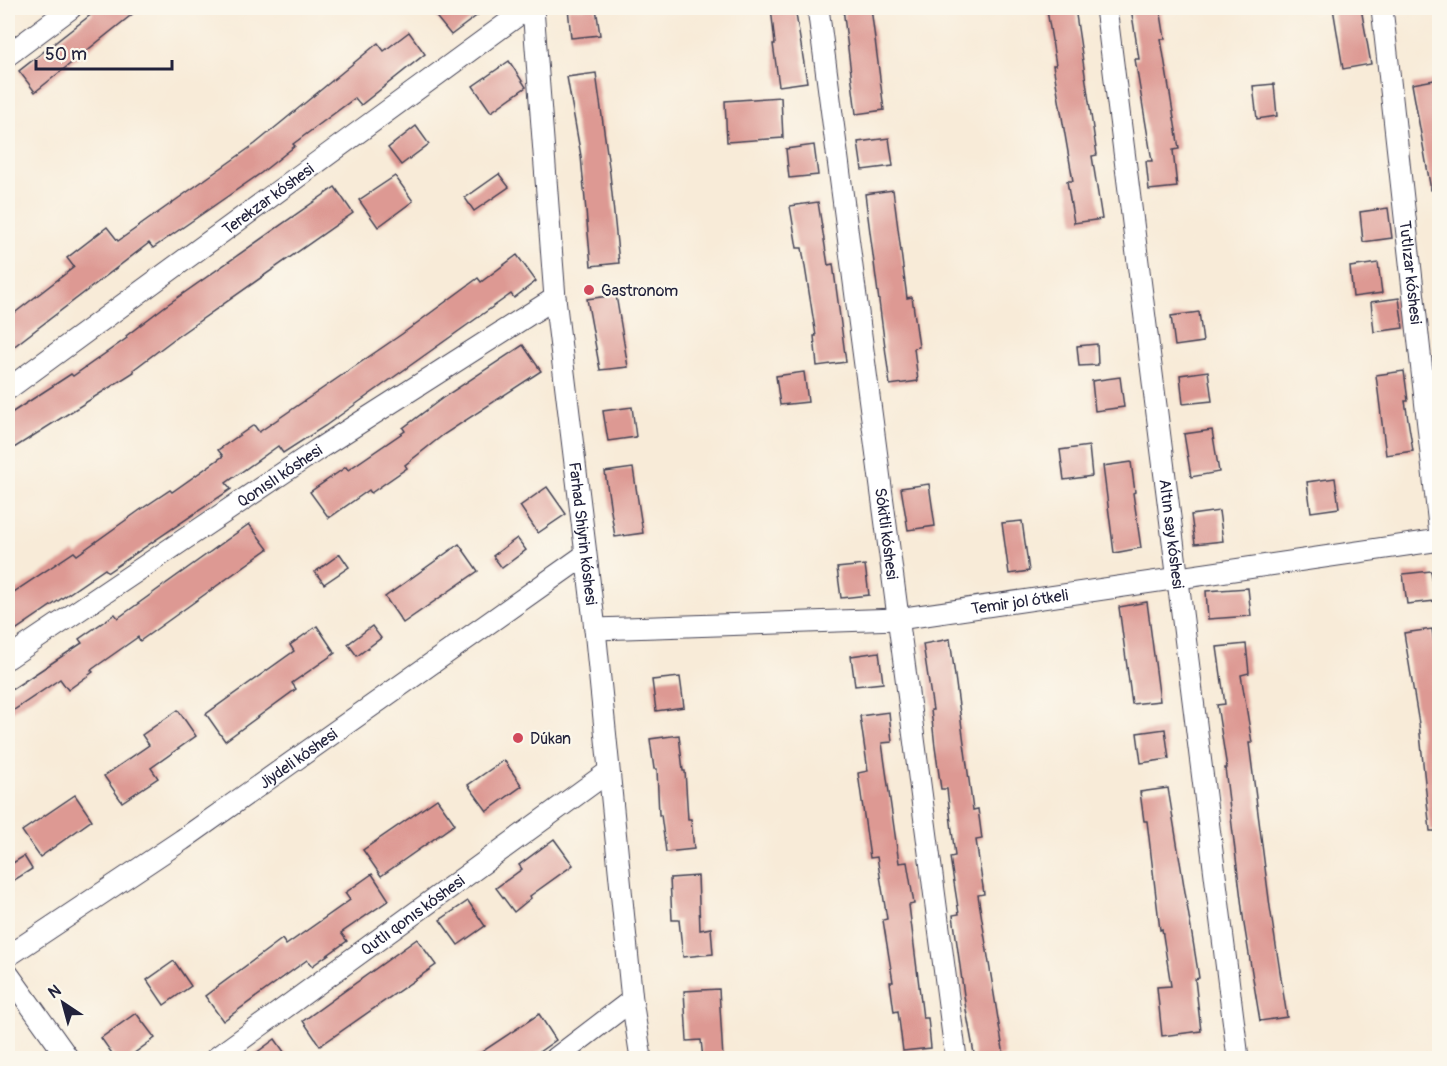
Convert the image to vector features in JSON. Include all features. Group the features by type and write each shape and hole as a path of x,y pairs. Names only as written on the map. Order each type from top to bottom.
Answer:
{"street":[{"path":"8,55 71,8"},
{"name":"Terekzar kóshesi","path":"8,389 528,8"},
{"name":"Farhad Shiyrin kóshesi","path":"533,8 555,298 595,629 632,1000 641,1059"},
{"name":"Sókitli kóshesi","path":"818,8 956,1059"},
{"name":"Altın say kóshesi","path":"1106,8 1238,1059"},
{"name":"Tutlızar kóshesi","path":"1382,8 1440,535"},
{"name":"Qonıslı kóshesi","path":"8,658 317,450 555,298"},
{"name":"Temir jol ótkeli","path":"595,629 897,619 1440,540"},
{"name":"Jiydeli kóshesi","path":"8,956 182,840 585,555"},
{"name":"Qutlı qonıs kóshesi","path":"216,1059 608,772"},
{"path":"8,974 68,1059"},
{"path":"556,1059 632,1000"}],"building":[{"path":"88,8 140,8 35,92 19,71 93,13"},
{"path":"429,8 487,8 451,35"},
{"path":"568,8 596,8 600,35 571,38"},
{"path":"771,8 795,8 807,82 779,86"},
{"path":"843,8 871,8 884,110 856,114"},
{"path":"1075,8 1097,155 1092,156 1102,219 1074,223 1067,181 1073,181 1053,65 1056,65 1047,10"},
{"path":"1131,8 1160,8 1165,39 1161,39 1179,149 1173,150 1177,187 1149,190 1146,161 1152,161 1135,59 1139,59"},
{"path":"1333,8 1361,8 1371,64 1343,69"},
{"path":"409,32 425,54 361,105 355,98 293,144 295,146 261,173 153,248 149,243 8,351 8,318 74,267 67,258 107,227 118,241 255,144 378,43 384,51"},
{"path":"509,61 526,87 491,112 473,86"},
{"path":"596,73 619,263 591,266 581,156 567,77"},
{"path":"1440,79 1440,189 1431,190 1412,84"},
{"path":"1274,84 1277,116 1257,119 1253,86"},
{"path":"781,97 783,138 727,142 725,101"},
{"path":"416,126 429,144 401,165 388,148"},
{"path":"889,138 893,166 862,170 858,142"},
{"path":"814,145 818,175 789,178 786,149"},
{"path":"499,174 509,187 474,211 465,198"},
{"path":"395,176 413,201 378,227 359,200"},
{"path":"335,187 353,213 178,336 133,370 134,372 14,448 8,438 8,415 71,374 73,376 127,338 126,336 164,307"},
{"path":"893,190 907,298 912,297 919,347 914,348 918,381 890,385 865,194"},
{"path":"818,202 828,265 833,264 846,362 817,366 814,336 816,336 802,248 797,248 790,206"},
{"path":"1388,208 1392,238 1363,242 1360,212"},
{"path":"517,255 536,281 514,298 511,294 325,426 283,453 278,446 226,483 231,489 108,572 105,569 8,635 8,596 74,552 77,555 170,490 172,492 223,456 218,450 254,425 259,432 402,334 478,278 481,282"},
{"path":"1378,263 1382,293 1353,297 1350,267"},
{"path":"616,295 628,367 600,370 587,299"},
{"path":"1399,298 1403,328 1374,332 1371,302"},
{"path":"1199,312 1203,342 1175,346 1171,316"},
{"path":"1097,344 1098,365 1079,366 1077,346"},
{"path":"523,345 541,371 443,435 405,465 407,468 371,493 369,490 329,518 310,492 346,467 348,470 405,431 403,428 444,397"},
{"path":"1208,371 1212,401 1183,404 1180,375"},
{"path":"1404,371 1408,401 1405,401 1413,451 1386,455 1376,375"},
{"path":"804,372 808,402 780,405 776,376"},
{"path":"1120,377 1124,407 1095,411 1092,381"},
{"path":"632,407 636,437 608,441 603,411"},
{"path":"1212,430 1219,472 1191,477 1184,434"},
{"path":"1089,446 1092,476 1064,480 1060,450"},
{"path":"1131,462 1141,548 1114,553 1103,466"},
{"path":"633,468 643,533 615,537 605,472"},
{"path":"1335,478 1339,508 1311,512 1307,482"},
{"path":"929,484 935,526 908,530 901,488"},
{"path":"547,487 566,514 538,533 520,506"},
{"path":"1219,511 1223,541 1195,544 1191,515"},
{"path":"1022,521 1029,571 1009,574 1002,523"},
{"path":"249,524 268,549 140,641 138,637 91,670 93,672 68,690 60,679 8,714 8,692 82,643 79,639 115,614 118,618"},
{"path":"517,538 526,550 502,568 493,556"},
{"path":"459,544 478,571 403,623 385,597"},
{"path":"340,554 349,567 324,584 315,572"},
{"path":"865,565 869,595 841,598 837,568"},
{"path":"1431,571 1435,601 1407,604 1403,574"},
{"path":"1248,588 1251,616 1208,619 1206,591"},
{"path":"1147,602 1160,701 1132,704 1119,607"},
{"path":"317,626 335,653 292,683 296,689 225,741 206,714 294,651 290,645"},
{"path":"372,626 381,638 357,656 348,644"},
{"path":"1432,629 1440,687 1440,831 1430,831 1419,724 1404,633"},
{"path":"950,639 973,810 978,809 982,839 976,840 984,894 978,895 1004,1056 988,1059 975,1059 966,1010 953,915 959,914 950,857 955,856 947,789 941,789 923,644"},
{"path":"1246,644 1249,673 1241,675 1252,743 1249,743 1270,907 1287,1017 1260,1021 1244,924 1225,768 1227,768 1217,705 1225,704 1217,647"},
{"path":"879,652 883,683 855,686 851,656"},
{"path":"680,677 684,707 656,711 652,680"},
{"path":"178,710 196,736 151,768 158,778 122,802 104,776 149,745 142,735"},
{"path":"889,712 892,742 882,743 899,863 907,862 914,904 909,905 923,1018 928,1018 931,1048 903,1051 898,1011 894,1012 890,982 893,982 883,920 887,919 877,857 870,858 858,773 868,771 860,716"},
{"path":"1165,729 1169,759 1141,763 1137,733"},
{"path":"679,735 683,771 685,771 688,819 691,819 694,849 666,852 661,815 659,815 657,769 654,769 650,739"},
{"path":"504,760 522,786 487,811 468,785"},
{"path":"1168,788 1199,978 1195,979 1201,1031 1162,1036 1157,987 1171,986 1162,929 1160,930 1147,821 1144,821 1140,792"},
{"path":"75,795 92,820 40,857 22,831"},
{"path":"437,799 455,824 381,876 363,850"},
{"path":"554,839 573,865 530,896 531,898 514,912 496,888 522,869 519,865"},
{"path":"24,856 32,869 8,884 8,866"},
{"path":"372,874 389,900 341,933 347,941 312,966 307,960 223,1021 205,996 282,939 286,945 350,900 345,893"},
{"path":"698,876 700,930 711,928 713,954 683,957 679,920 672,920 670,878"},
{"path":"468,901 485,926 458,945 440,920"},
{"path":"417,939 436,965 320,1046 303,1021"},
{"path":"174,961 191,986 164,1005 147,980"},
{"path":"719,989 723,1059 703,1059 701,1040 687,1041 684,991"},
{"path":"136,1013 155,1038 126,1059 116,1059 101,1038"},
{"path":"539,1014 556,1040 529,1059 471,1059"},
{"path":"275,1039 289,1059 248,1059"}],"place":[{"name":"Gastronom","path":"589,290"},
{"name":"Dúkan","path":"518,738"}]}
